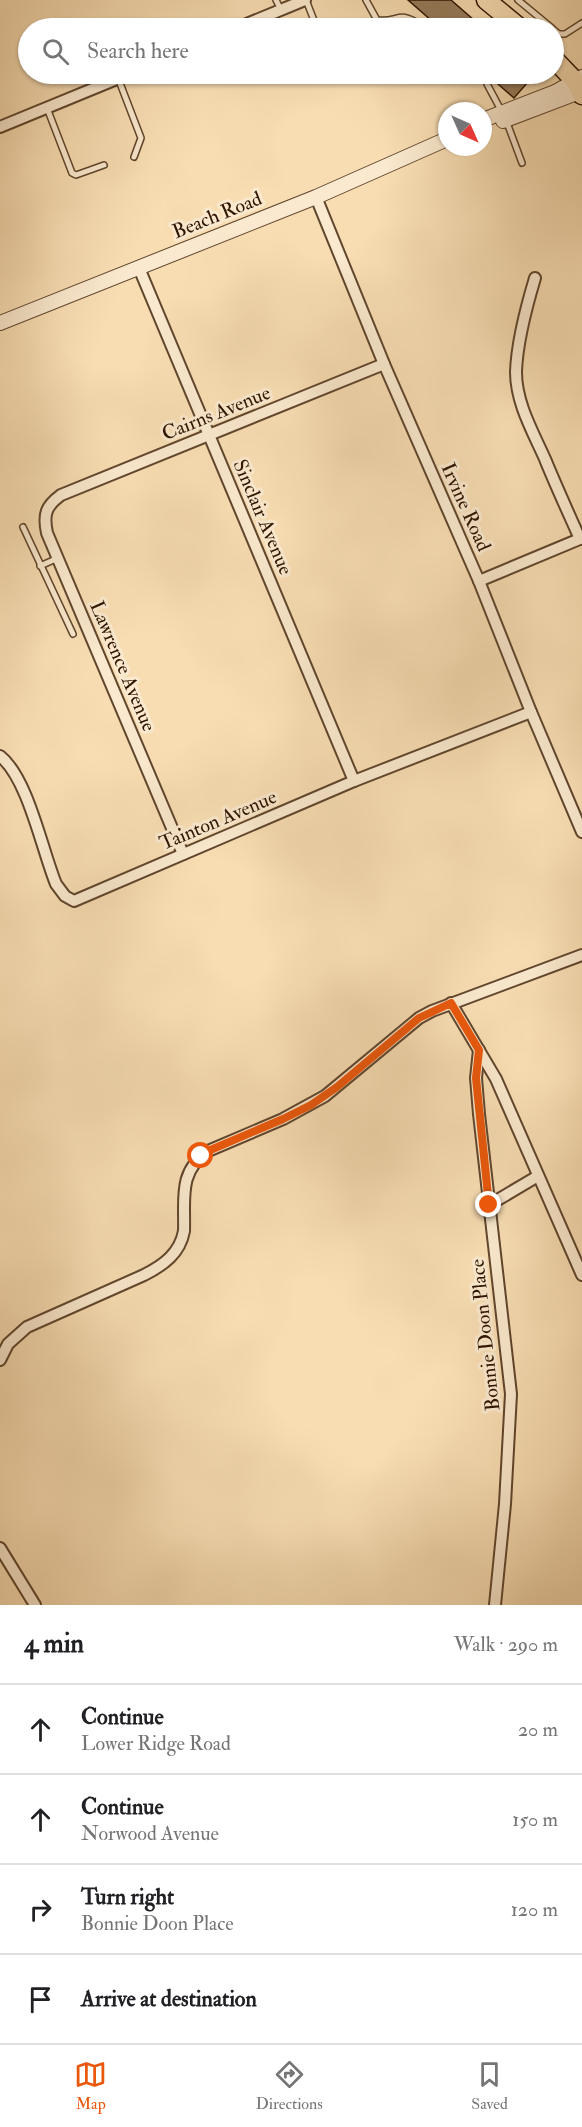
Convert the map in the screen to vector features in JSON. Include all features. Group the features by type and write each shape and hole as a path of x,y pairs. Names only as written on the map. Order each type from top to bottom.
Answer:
{"main road":[{"path":"486,0 508,18"},
{"path":"564,69 581,87"}],"street":[{"path":"255,18 279,5 305,0"},
{"path":"0,127 103,84"},
{"path":"492,123 504,116 581,87"},
{"path":"492,118 504,116"},
{"name":"Beach Road","path":"0,323 316,197 438,143"},
{"name":"Irvine Road","path":"316,197 384,364 479,581 582,832"},
{"name":"Sinclair Avenue","path":"139,267 354,781"},
{"path":"479,581 581,539 530,427 518,388 516,373 518,353 535,278"},
{"name":"Cairns Avenue","path":"61,495 384,364"},
{"name":"Lawrence Avenue","path":"61,495 47,507 45,513 47,532 183,854"},
{"name":"Tainton Avenue","path":"0,756 9,764 19,782 56,884 68,898 74,901 354,781 531,712"},
{"path":"0,1360 8,1344 27,1327 159,1268 173,1256 183,1239 185,1185 190,1169 208,1151 283,1119 325,1096 419,1018 451,1003 582,955"},
{"path":"451,1003 496,1080 582,1275"},
{"name":"Bonnie Doon Place","path":"479,1050 476,1078 512,1412 495,1605"},
{"path":"489,1205 538,1176"},
{"path":"0,1548 35,1605"}],"lane":[{"path":"305,0 313,18"},
{"path":"366,0 375,18"},
{"path":"518,0 540,18"},
{"path":"393,18 400,16 412,18"},
{"path":"564,34 582,23"},
{"path":"119,84 141,138 134,157"},
{"path":"487,84 504,116 522,163"},
{"path":"46,108 72,173 76,175 104,165"},
{"path":"23,527 73,634"},
{"path":"40,566 58,558"}],"building":[{"path":"408,0 451,0 472,18 429,18"},
{"path":"498,84 526,84 514,98"}],"route":[{"path":"201,1156 311,1105 337,1087 419,1018 451,1003 479,1050 476,1078 489,1205"}]}
